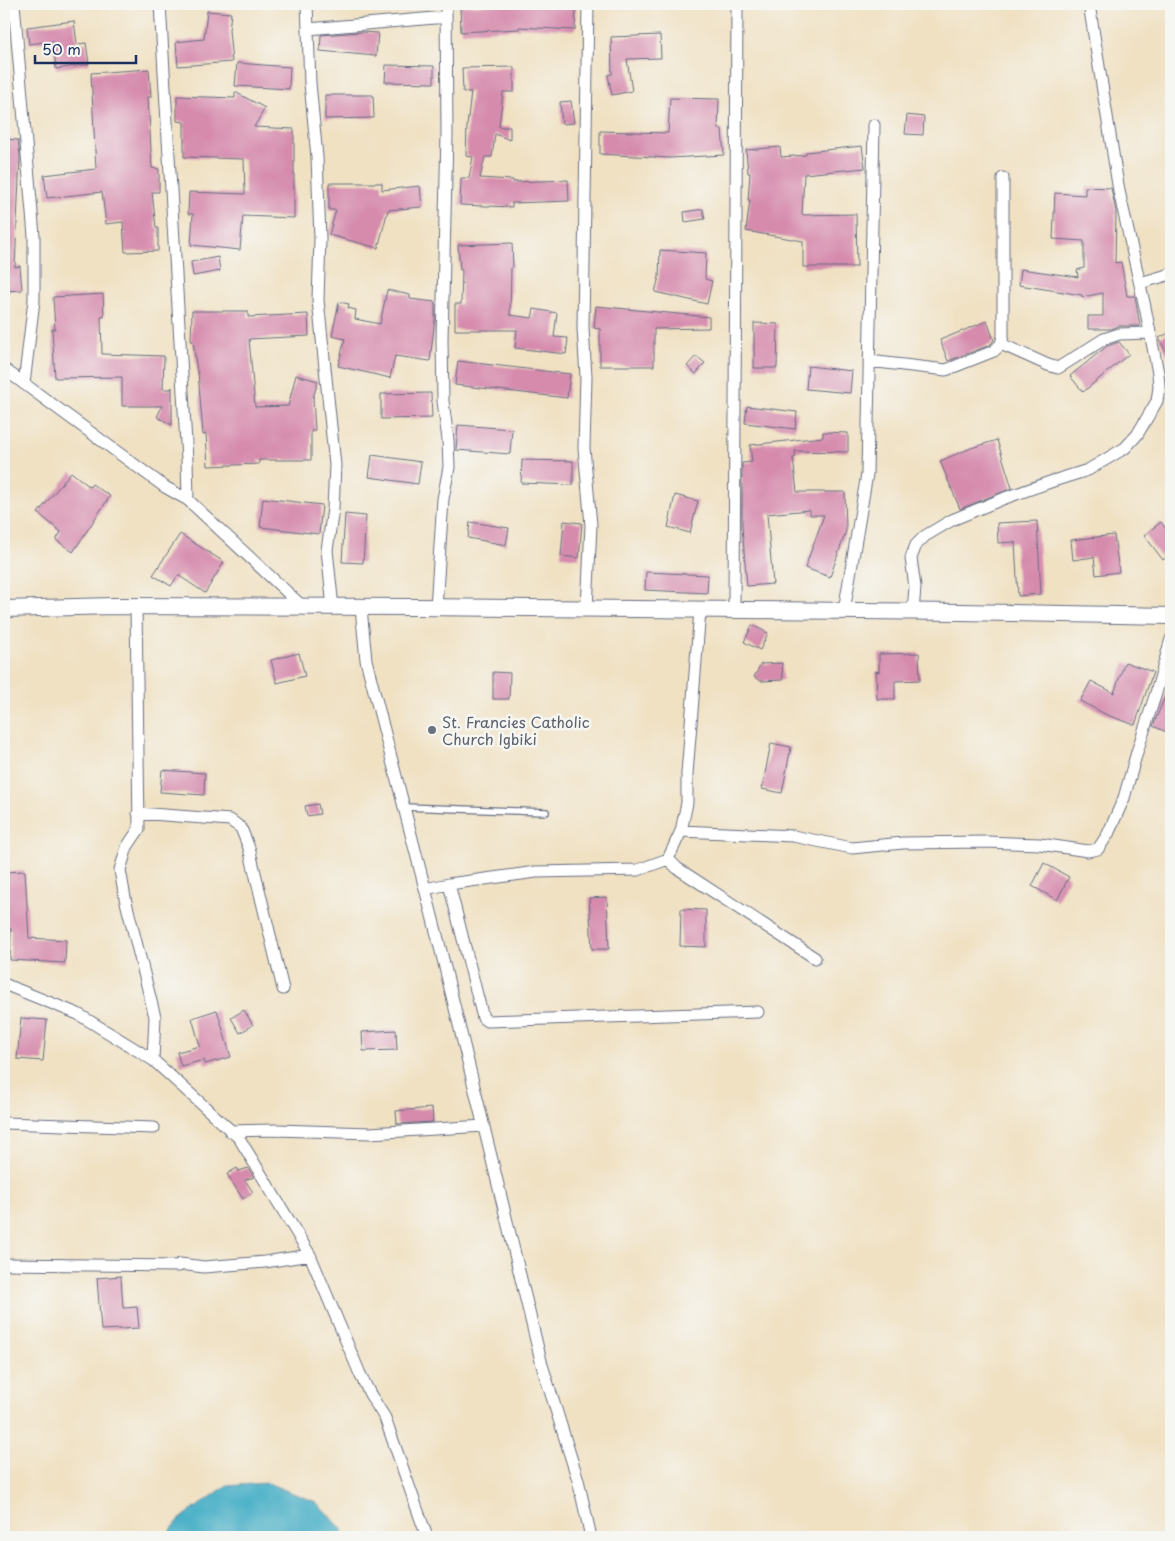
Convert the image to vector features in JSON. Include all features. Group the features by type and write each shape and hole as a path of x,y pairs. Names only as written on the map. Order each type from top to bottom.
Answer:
{"street":[{"path":"14,4 34,236 34,300 24,384"},
{"path":"160,4 188,500"},
{"path":"307,4 310,83 317,157 320,239 318,300 335,465 333,508 327,550 333,608"},
{"path":"436,608 443,499 449,467 443,401 442,340 447,134 446,4"},
{"path":"587,609 591,525 584,448 586,377 583,328 588,4"},
{"path":"734,610 737,4"},
{"path":"913,612 915,587 911,558 916,546 925,536 952,520 1053,481 1088,470 1125,448 1137,435 1165,386 1150,333 1118,191 1089,4"},
{"path":"308,29 446,17"},
{"path":"4,40 16,40"},
{"path":"844,611 867,474 874,126"},
{"path":"869,361 946,370 994,351 1002,344 1004,336 1003,178"},
{"path":"1140,283 1171,274"},
{"path":"1002,344 1058,368 1104,339 1119,334 1150,333"},
{"path":"4,369 165,488 188,500 303,607"},
{"path":"136,606 139,829 127,847 120,870 125,898 155,1017 153,1060"},
{"path":"4,609 136,606 303,607 844,611 1171,616"},
{"path":"361,608 366,660 425,889 542,1365 578,1480 591,1537"},
{"path":"425,889 536,872 638,870 668,859 681,831 687,803 700,610"},
{"path":"1146,617 1171,611"},
{"path":"1146,617 1171,624"},
{"path":"681,831 793,836 852,848 903,843 986,842 1040,844 1088,851 1098,849 1108,834 1124,798 1171,639"},
{"path":"138,813 230,820 240,828 248,848 284,989"},
{"path":"668,859 677,868 815,958"},
{"path":"449,884 483,1018 487,1021 758,1012"},
{"path":"4,984 78,1014 153,1060 239,1138 310,1255 360,1374 385,1418 428,1537"},
{"path":"4,1122 154,1128"},
{"path":"230,1131 277,1130 370,1133 484,1126"},
{"path":"4,1264 100,1264 166,1267 179,1266 180,1264 204,1267 265,1262 310,1255"}],"lane":[{"path":"404,807 546,812"}],"water":[{"path":"267,1483 316,1502 341,1528 344,1537 165,1537 180,1519 226,1486"}],"building":[{"path":"512,4 576,7 575,30 519,27 519,29 461,32 460,6"},
{"path":"207,11 231,13 229,30 232,62 178,66 176,42 204,39"},
{"path":"74,21 77,44 86,43 89,64 56,69 53,41 29,44 27,27"},
{"path":"362,32 378,33 376,56 320,51 321,35"},
{"path":"660,35 661,58 627,59 632,91 612,95 608,75 612,74 611,37"},
{"path":"237,63 290,67 289,89 235,86"},
{"path":"386,65 434,66 434,83 385,82"},
{"path":"514,67 514,92 503,92 499,127 510,127 510,140 495,134 492,157 485,157 480,178 513,180 513,182 568,180 569,201 512,203 512,207 460,205 461,178 469,178 473,157 466,156 471,92 463,92 462,68"},
{"path":"149,69 151,97 148,97 152,168 159,169 159,192 152,192 156,228 158,228 158,251 125,252 123,222 106,224 102,192 47,198 44,175 96,169 91,73"},
{"path":"235,92 265,108 254,127 294,129 294,218 243,216 240,250 191,245 193,214 188,214 189,192 245,194 244,159 184,157 184,122 177,121 177,96 235,98"},
{"path":"325,95 373,95 374,118 325,119"},
{"path":"670,98 719,99 718,129 722,129 724,155 670,158 600,154 600,131 668,133"},
{"path":"571,101 574,123 562,124 560,102"},
{"path":"907,115 924,117 923,135 905,134"},
{"path":"4,139 18,140 20,156 15,267 20,266 22,290 4,291"},
{"path":"862,146 865,168 804,174 802,215 856,214 857,267 803,267 803,241 746,231 750,200 748,200 750,173 748,173 746,150 780,147 781,157 806,155 806,152"},
{"path":"329,183 382,183 382,190 420,186 422,207 388,210 378,248 329,235 336,210 329,210"},
{"path":"1085,187 1111,188 1116,212 1115,263 1121,262 1127,296 1135,296 1140,326 1088,329 1088,316 1103,316 1103,293 1082,297 1082,295 1019,285 1021,269 1078,277 1077,270 1084,268 1084,241 1053,239 1055,193 1085,195"},
{"path":"703,209 705,219 685,222 684,212"},
{"path":"512,243 513,267 511,268 510,315 532,318 534,309 557,313 554,337 568,338 566,354 515,348 517,330 455,330 455,304 461,304 462,270 460,270 458,245"},
{"path":"660,250 706,253 705,279 712,281 707,304 655,292 659,277"},
{"path":"218,257 220,271 193,276 191,262"},
{"path":"387,290 410,295 410,299 435,302 430,361 395,356 390,378 338,366 345,339 332,336 339,302 349,304 348,308 356,310 355,319 380,324"},
{"path":"103,294 104,317 101,317 102,354 164,356 163,389 171,389 172,387 172,425 157,417 162,406 122,406 122,377 55,378 52,329 55,329 53,297"},
{"path":"596,306 709,317 709,328 654,329 654,366 600,366 600,329 594,328"},
{"path":"192,311 248,311 248,317 308,314 309,336 249,339 255,407 288,406 296,375 318,381 313,398 315,430 311,431 311,460 259,460 259,464 208,466 206,434 203,435 198,372 193,341 191,341"},
{"path":"987,321 994,340 990,345 948,361 940,340"},
{"path":"754,323 778,324 777,368 754,368"},
{"path":"1171,332 1171,362 1159,338"},
{"path":"1119,342 1129,354 1083,392 1070,376 1107,346"},
{"path":"696,356 705,363 696,374 687,366"},
{"path":"458,361 570,374 567,398 455,385"},
{"path":"808,366 852,371 850,393 806,389"},
{"path":"431,393 432,418 381,419 381,394"},
{"path":"747,406 797,412 795,429 745,423"},
{"path":"458,425 512,429 510,454 456,450"},
{"path":"823,432 848,433 848,452 795,451 796,457 793,458 797,492 845,492 846,531 830,577 805,568 824,515 810,515 810,510 767,514 773,584 747,586 742,527 742,463 752,462 750,445 823,437"},
{"path":"997,440 1012,488 960,509 940,461"},
{"path":"372,455 421,462 418,484 369,477"},
{"path":"522,460 573,461 573,485 521,483"},
{"path":"71,472 90,487 92,484 110,496 73,552 56,540 61,532 38,513"},
{"path":"675,495 698,501 690,533 668,527"},
{"path":"263,498 322,505 319,534 260,527"},
{"path":"345,514 366,516 363,563 342,562"},
{"path":"564,521 582,523 579,558 561,556"},
{"path":"1037,521 1041,594 1018,596 1015,542 998,543 997,523"},
{"path":"470,522 509,528 506,545 468,538"},
{"path":"1161,522 1171,536 1171,553 1163,560 1144,535"},
{"path":"180,534 224,562 205,593 178,575 171,586 153,575"},
{"path":"1114,535 1119,572 1096,575 1094,557 1073,560 1071,540"},
{"path":"646,572 708,575 707,593 645,590"},
{"path":"752,625 768,633 760,650 744,642"},
{"path":"299,653 305,676 277,683 271,660"},
{"path":"919,653 920,680 895,681 895,699 877,699 876,671 879,672 879,654"},
{"path":"1125,662 1153,672 1135,725 1107,715 1080,701 1091,681 1114,693"},
{"path":"782,663 783,680 761,681 754,677 761,664"},
{"path":"493,672 510,673 509,699 493,699"},
{"path":"1171,682 1171,734 1153,726"},
{"path":"771,743 791,747 782,793 762,789"},
{"path":"162,770 205,773 204,795 160,792"},
{"path":"318,804 320,814 307,816 305,806"},
{"path":"1044,863 1069,877 1057,900 1032,886"},
{"path":"25,871 29,938 66,940 65,963 10,960 11,929 4,929 4,872"},
{"path":"607,897 609,949 592,949 589,898"},
{"path":"681,909 706,910 706,947 680,946"},
{"path":"217,1010 231,1057 205,1064 204,1060 181,1066 177,1052 200,1046 192,1018"},
{"path":"244,1010 253,1025 240,1033 231,1018"},
{"path":"21,1018 47,1020 43,1061 17,1059"},
{"path":"396,1030 397,1050 363,1051 362,1032"},
{"path":"432,1108 433,1122 397,1124 396,1111"},
{"path":"237,1168 239,1171 248,1168 254,1177 245,1180 253,1192 243,1199 227,1174"},
{"path":"121,1276 123,1308 137,1307 139,1328 101,1330 97,1278"}],"place":[{"name":"St. Francies Catholic Church Igbiki","path":"432,730"}]}
